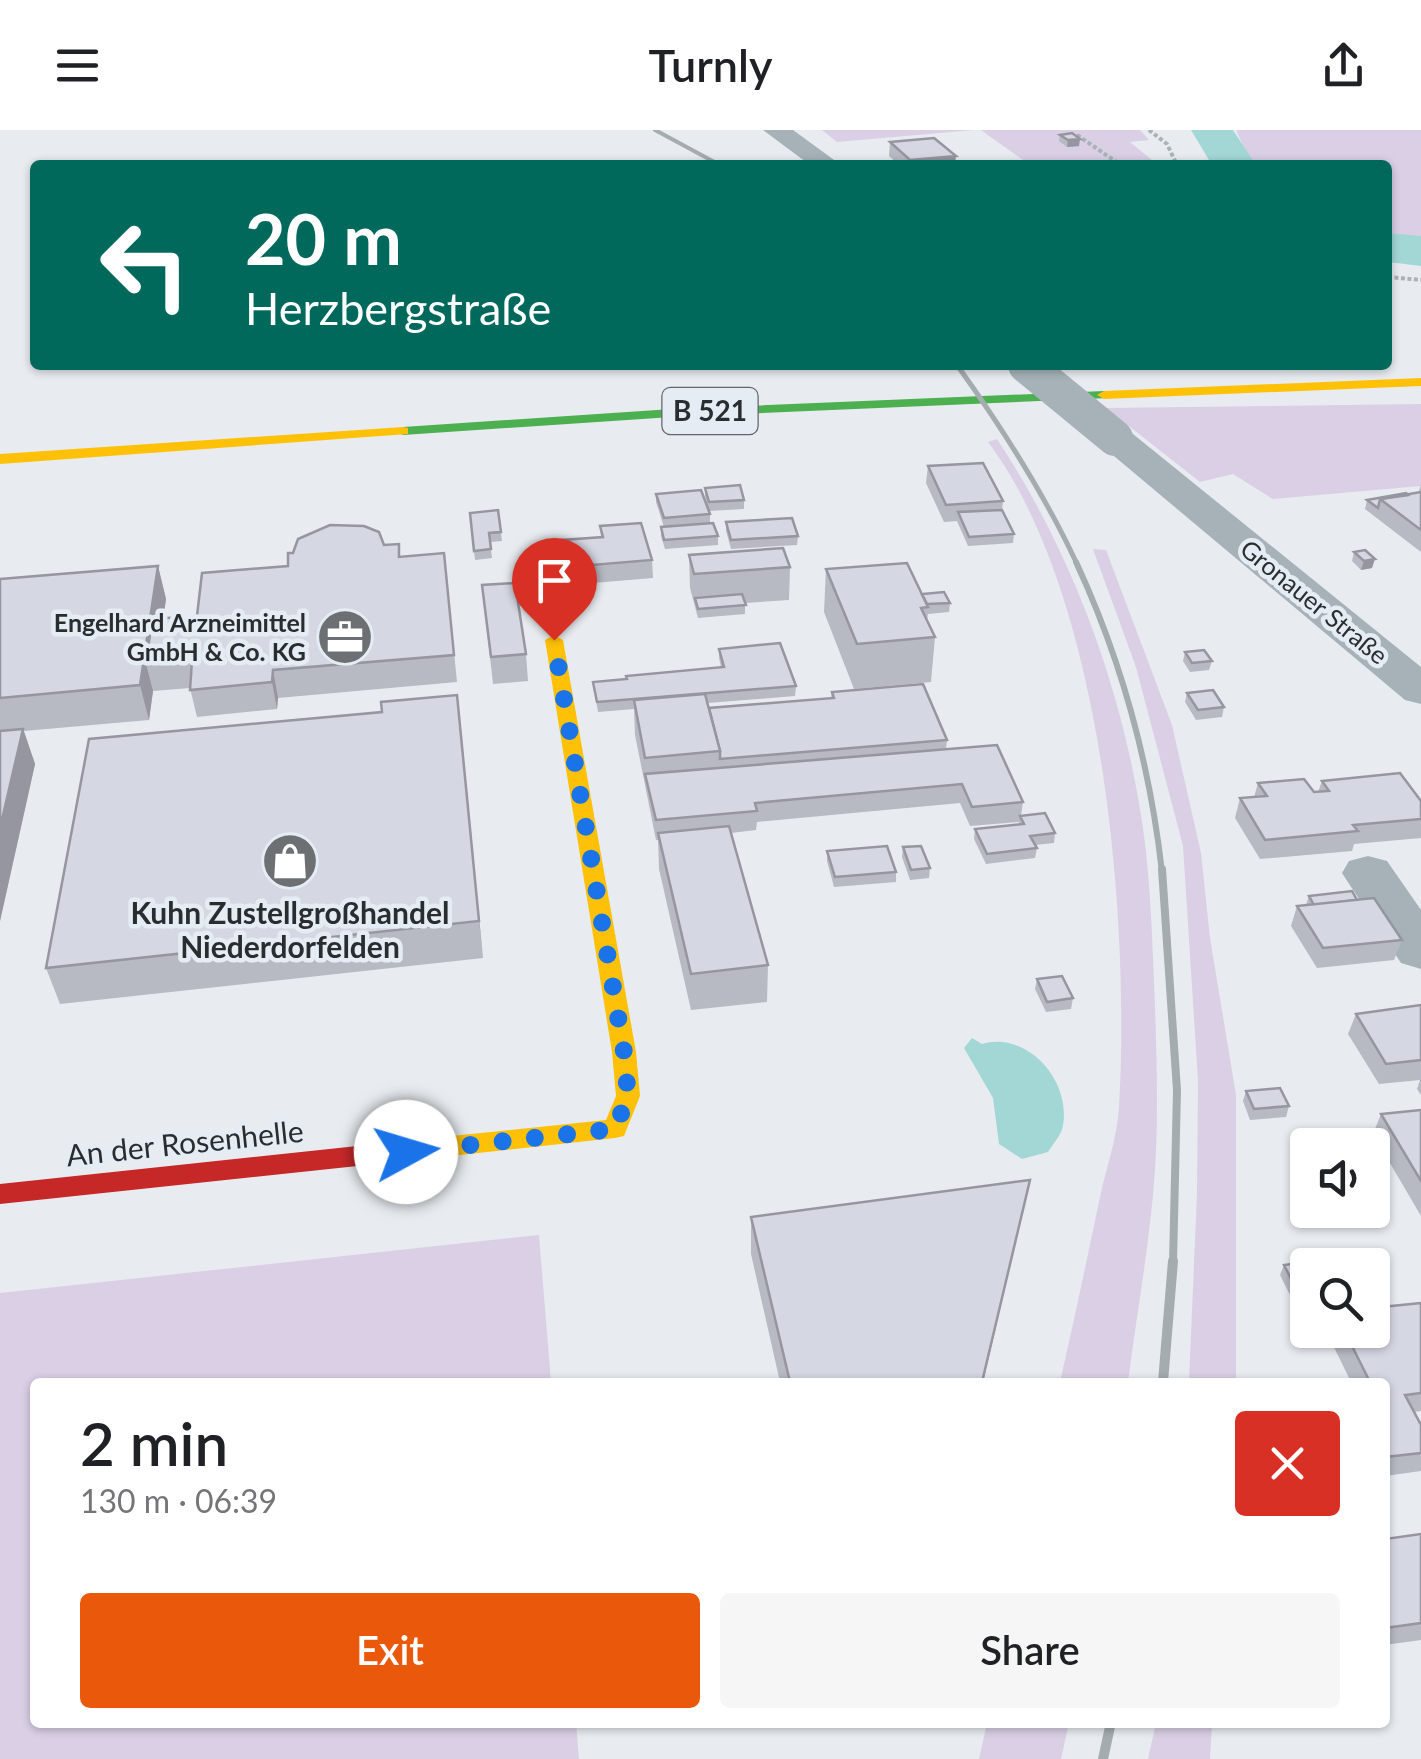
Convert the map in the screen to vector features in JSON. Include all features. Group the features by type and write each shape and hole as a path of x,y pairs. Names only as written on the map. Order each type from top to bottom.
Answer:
{"main road":[{"name":"B 521","path":"0,458 672,413 1421,382"},
{"name":"An der Rosenhelle","path":"0,1194 615,1129 628,1096 624,1052 554,640"}],"street":[{"path":"776,130 821,160"},
{"name":"Gronauer Straße","path":"1032,370 1421,690"},
{"path":"1368,873 1421,950"}],"path":[{"path":"1150,130 1167,144 1175,160"},
{"path":"1078,134 1114,160"},
{"path":"1392,276 1421,280"}],"shaded area":[{"path":"822,130 974,130 837,142"},
{"path":"981,130 1140,130 1149,140 1130,142 1152,160 1023,160"},
{"path":"1236,130 1421,130 1421,240 1392,234 1392,160 1250,160"},
{"path":"1421,404 1421,486 1273,499 1233,474 1200,482 1106,408"},
{"path":"997,439 1023,481 1087,614 1118,707 1143,828 1152,930 1157,1125 1151,1219 1129,1378 1061,1378 1118,1119 1121,1032 1113,855 1101,762 1083,671 1059,585 1027,507 988,442"},
{"path":"1093,549 1106,550 1172,725 1201,853 1210,938 1236,1095 1236,1378 1189,1378 1198,1080 1183,846 1136,667"},
{"path":"539,1235 551,1378 30,1378 30,1728 576,1728 579,1759 0,1759 0,1293"},
{"path":"986,1728 1068,1728 1061,1759 979,1759"},
{"path":"1155,1728 1212,1728 1210,1759 1148,1759"}],"water":[{"path":"972,1038 982,1044 998,1042 1029,1052 1052,1076 1064,1108 1063,1125 1048,1152 1022,1159 999,1144 993,1098 964,1048"}],"building":[{"path":"1072,133 1080,139 1068,140 1060,135"},
{"path":"934,138 956,156 910,160 890,142"},
{"path":"983,463 1003,501 946,505 928,466"},
{"path":"740,485 744,500 709,502 705,488"},
{"path":"701,490 710,514 664,518 656,494"},
{"path":"1421,492 1421,530 1380,499"},
{"path":"1406,493 1380,499 1378,508 1367,500"},
{"path":"498,510 501,532 489,533 491,549 474,551 470,513"},
{"path":"1002,510 1014,534 969,537 958,512"},
{"path":"792,518 798,536 731,540 726,522"},
{"path":"641,523 652,560 568,567 562,540 603,537 600,526"},
{"path":"713,523 718,536 664,540 661,527"},
{"path":"330,525 364,526 379,532 384,545 399,544 399,557 444,553 454,655 273,670 272,682 190,690 192,661 146,664 152,619 197,616 202,573 288,566 288,553 293,553 298,539"},
{"path":"783,548 790,567 694,574 689,555"},
{"path":"1365,550 1375,559 1364,561 1354,552"},
{"path":"907,563 928,607 921,608 935,637 857,644 826,569"},
{"path":"158,566 140,685 0,698 0,579"},
{"path":"515,583 526,654 491,657 482,585"},
{"path":"944,592 950,603 927,604 922,594"},
{"path":"742,594 746,605 698,609 695,598"},
{"path":"780,643 796,686 597,702 593,682 724,667 719,649"},
{"path":"1204,650 1212,661 1192,663 1185,652"},
{"path":"923,684 947,740 720,759 709,708 834,698 832,692"},
{"path":"1213,690 1224,707 1198,710 1187,693"},
{"path":"705,694 720,751 645,758 634,700"},
{"path":"457,695 479,921 46,968 89,739 382,712 381,702"},
{"path":"23,729 0,828 0,731"},
{"path":"997,745 1023,802 972,807 962,784 755,803 757,811 656,820 645,774"},
{"path":"1400,773 1421,801 1421,819 1353,825 1358,831 1265,840 1240,798 1267,796 1258,783 1304,779 1314,792 1329,791 1322,781"},
{"path":"1045,813 1055,833 1030,836 1037,848 987,854 975,829 1024,824 1020,816"},
{"path":"729,826 768,965 691,974 658,833"},
{"path":"887,846 896,872 835,877 827,851"},
{"path":"921,846 930,868 911,870 903,847"},
{"path":"1352,891 1357,900 1314,905 1309,896"},
{"path":"1374,898 1402,940 1323,948 1297,906"},
{"path":"1062,976 1073,998 1047,1002 1037,979"},
{"path":"1421,1005 1421,1060 1386,1064 1356,1014"},
{"path":"1280,1088 1289,1106 1254,1109 1246,1091"},
{"path":"1421,1110 1421,1181 1390,1128 1381,1114"},
{"path":"1030,1180 983,1378 789,1378 751,1217"},
{"path":"1421,1303 1421,1393 1405,1395 1421,1425 1421,1453 1390,1456 1390,1378 1368,1378 1353,1348 1390,1348 1390,1306"},
{"path":"1421,1534 1421,1623 1390,1627 1390,1538"}],"waterway":[{"path":"1212,130 1231,160"},
{"path":"1392,248 1421,251"}],"railway":[{"path":"655,130 711,160"},
{"path":"961,370 1022,462 1076,562"},
{"path":"1076,562 1107,636 1131,713 1150,792 1162,872"},
{"path":"1162,869 1177,1090 1173,1263"},
{"path":"1163,1378 1173,1261"},
{"path":"1103,1759 1110,1728"}],"traffic: fast":[{"path":"403,431 672,413 1104,395"}],"traffic: slow":[{"path":"1104,395 1421,382"},
{"path":"0,459 403,431"},
{"path":"442,1147 615,1129 628,1096 624,1052 554,640"}],"traffic: jam":[{"path":"0,1194 442,1147"}],"place":[{"name":"Engelhard Arzneimittel GmbH & Co. KG","path":"345,637"},
{"name":"Kuhn Zustellgroßhandel Niederdorfelden","path":"290,861"}],"route":[{"path":"406,1152 615,1129 628,1096 624,1052 554,640"}]}
